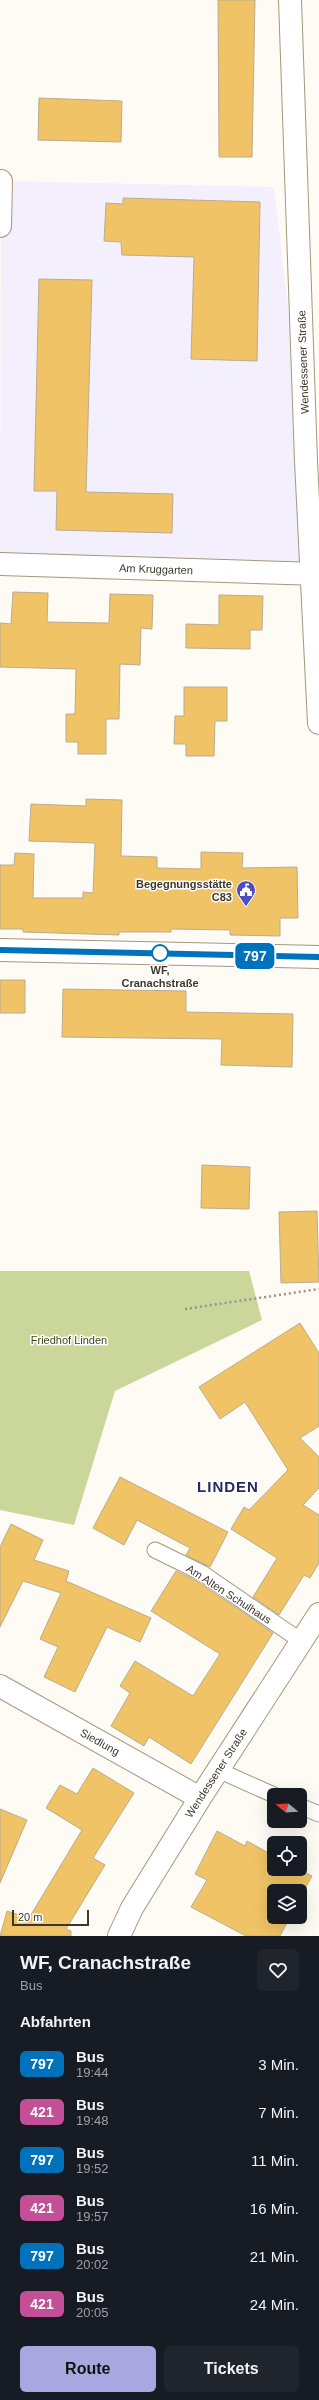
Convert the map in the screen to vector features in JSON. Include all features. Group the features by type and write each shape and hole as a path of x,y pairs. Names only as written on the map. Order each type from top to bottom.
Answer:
{"street":[{"name":"Wendessener Straße","path":"290,0 316,573 319,723"},
{"path":"0,226 1,181"},
{"name":"Am Kruggarten","path":"0,564 316,573"},
{"path":"0,950 319,957"},
{"name":"Wendessener Straße","path":"119,1936 132,1908 200,1798 319,1614"},
{"name":"Siedlung","path":"0,1686 200,1798"}],"lane":[{"name":"Am Alten Schulhaus","path":"155,1550 202,1573 301,1641"},
{"path":"218,1770 267,1792"},
{"path":"307,1809 319,1814"}],"path":[{"path":"185,1309 319,1289"}],"shaded area":[{"path":"1,181 274,187 314,527 312,573 0,564"}],"green space":[{"name":"Friedhof Linden","path":"0,1271 249,1271 262,1320 115,1391 74,1525 0,1510"}],"building":[{"path":"218,0 255,0 252,157 219,157"},
{"path":"39,98 122,101 121,142 38,140"},
{"path":"123,198 260,202 257,361 191,359 194,257 122,255 121,242 104,241 106,203 123,204"},
{"path":"39,279 92,280 86,492 173,494 172,533 56,530 57,491 34,491"},
{"path":"13,592 48,593 47,622 109,623 110,594 153,595 152,629 141,628 140,665 120,664 119,719 106,719 106,754 78,754 78,742 66,742 66,714 75,714 76,669 0,667 0,623 11,624"},
{"path":"219,595 263,596 262,630 250,630 250,649 186,648 186,624 219,625"},
{"path":"184,687 227,687 227,721 215,721 214,756 186,756 186,744 174,744 175,716 184,716"},
{"path":"86,799 122,800 121,856 157,857 157,868 201,869 201,852 243,853 242,868 297,867 298,918 280,918 280,936 230,935 230,930 171,929 171,932 119,932 119,935 23,932 23,929 0,929 0,865 14,865 15,853 34,854 33,898 83,898 83,892 93,893 95,843 29,841 31,804 86,806"},
{"path":"0,980 25,980 25,1013 0,1013"},
{"path":"63,989 186,991 186,1012 293,1014 292,1067 221,1065 222,1039 62,1037"},
{"path":"202,1165 250,1167 249,1209 201,1208"},
{"path":"317,1211 319,1282 281,1283 279,1212"},
{"path":"300,1323 319,1353 319,1426 300,1438 319,1457 319,1488 303,1505 319,1515 319,1563 310,1578 304,1575 279,1615 253,1597 277,1558 231,1529 244,1507 249,1510 288,1470 245,1402 220,1419 199,1387"},
{"path":"120,1477 228,1532 210,1567 186,1555 190,1548 137,1520 124,1545 93,1528"},
{"path":"11,1524 43,1540 34,1560 69,1571 66,1581 151,1618 140,1642 107,1627 75,1692 44,1677 58,1647 40,1639 61,1593 23,1581 0,1627 0,1547"},
{"path":"176,1571 197,1581 273,1633 191,1764 149,1737 144,1746 111,1726 130,1693 120,1686 135,1661 193,1696 220,1654 151,1611"},
{"path":"93,1768 134,1793 93,1858 105,1865 66,1929 71,1931 71,1936 0,1936 7,1911 29,1918 82,1830 46,1808 60,1785 77,1794"},
{"path":"0,1809 27,1820 0,1883"},
{"path":"217,1831 245,1846 247,1841 267,1852 267,1876 307,1876 307,1873 312,1876 307,1885 267,1884 267,1924 286,1924 280,1936 246,1936 191,1907 207,1880 195,1874"}],"bus line":[{"name":"797","path":"0,950 319,957"}],"place":[{"name":"Begegnungsstätte C83","path":"246,907"},
{"name":"WF, Cranachstraße","path":"160,953"}],"district":[{"name":"LINDEN","path":"228,1486"}]}
